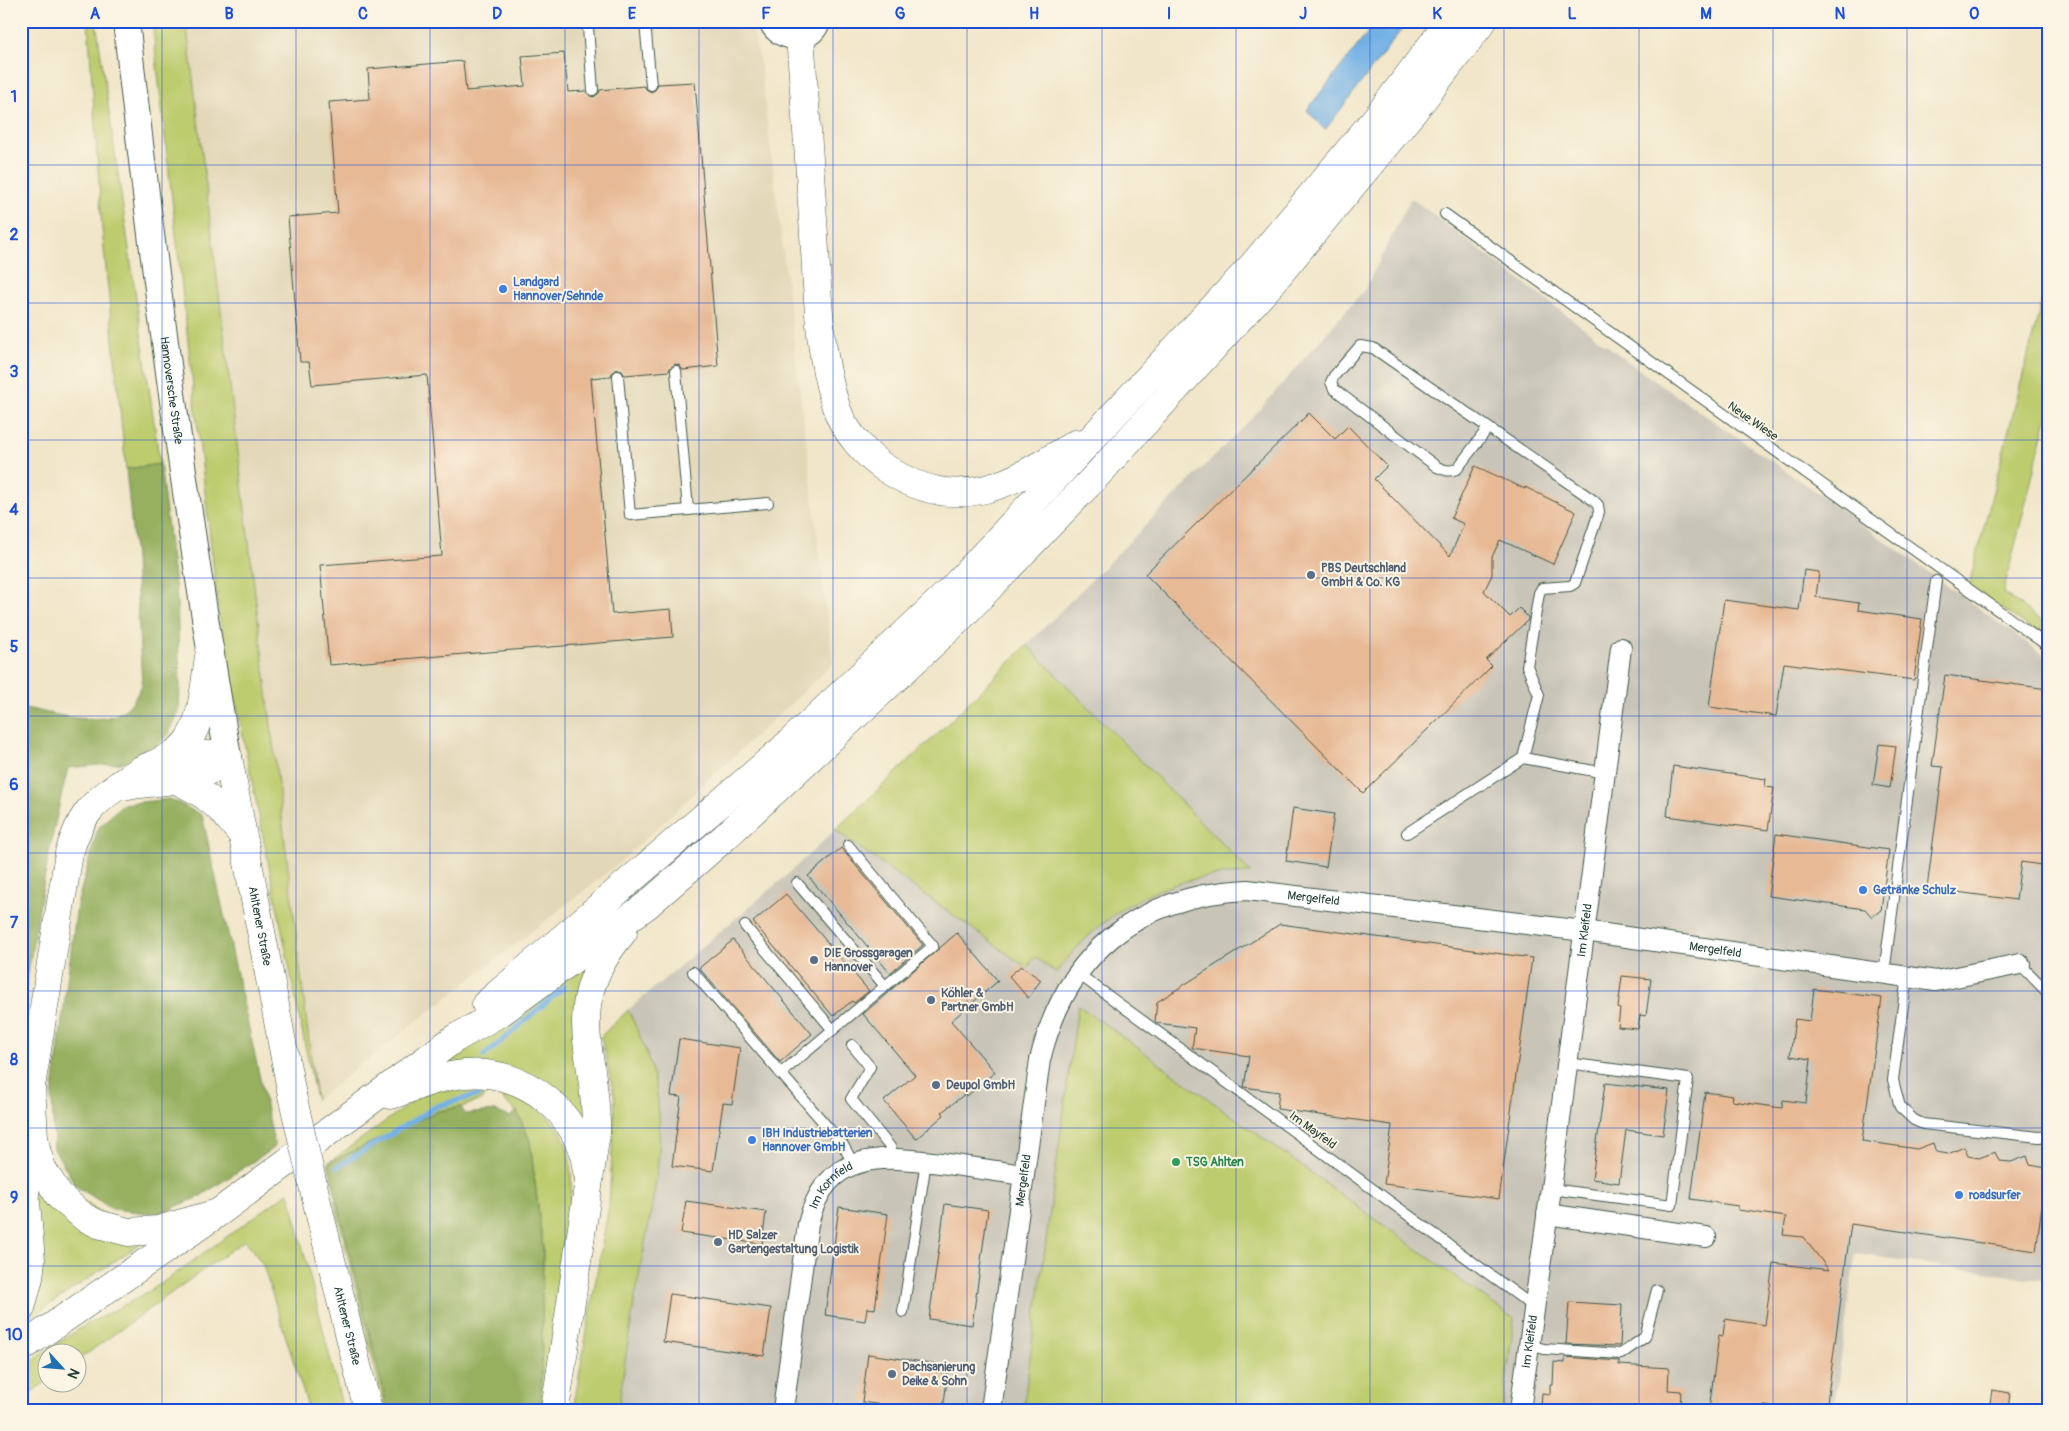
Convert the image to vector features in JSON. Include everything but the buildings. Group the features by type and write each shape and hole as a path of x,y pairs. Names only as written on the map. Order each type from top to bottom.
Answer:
{"main road":[{"path":"454,1039 492,997 782,750 951,590 1253,265 1377,117 1450,21"},
{"path":"21,1348 218,1213 454,1039 501,1012 647,905 732,830 957,621 1099,473 1270,285 1417,108 1484,21"},
{"path":"809,28 823,352 836,409 857,444 878,464 905,481 938,492 968,493 997,487 1032,471 1106,425"},
{"path":"170,770 194,731 202,700 210,651"},
{"path":"21,1308 30,1278 31,1260 23,1167 26,1117 69,854 75,834 95,802 139,771 170,770 206,755 228,757"},
{"name":"Ahltener Straße","path":"228,757 292,1095 368,1410"},
{"path":"170,770 206,795 222,810 241,833"},
{"path":"555,1410 588,1180 593,1157 596,1120 585,1029 589,993 594,976 609,948 647,905"},
{"path":"371,1101 449,1077 466,1074 500,1076 517,1081 546,1098 567,1121 582,1149 588,1180"},
{"path":"31,1086 34,1137 42,1168 60,1196 84,1217 113,1229 143,1232 158,1230 218,1213"}],"street":[{"name":"Hannoversche Straße","path":"126,21 158,277 210,651 228,757"},
{"path":"772,21 773,26 785,35 809,28"},
{"name":"Im Kleifeld","path":"1520,1410 1551,1189 1621,648"},
{"name":"Mergelfeld","path":"991,1410 1040,1060 1045,1037 1057,1008 1077,973 1101,946 1135,921 1178,901 1224,891 1271,892 1584,931 1936,981 2020,964"},
{"name":"Im Kornfeld","path":"783,1410 802,1261 811,1212 822,1188 830,1178 853,1163 880,1158 926,1161 1024,1175"},
{"path":"1547,1214 1706,1237"}],"lane":[{"path":"645,23 651,85"},
{"path":"588,28 593,90"},
{"name":"Neue Wiese","path":"1445,214 2048,646"},
{"path":"1407,833 1523,758 1539,695 1527,666 1539,594 1542,588 1570,586 1574,583 1599,512 1598,505 1488,428 1366,346 1360,346 1331,382 1334,389 1444,470 1451,471 1457,469 1488,428"},
{"path":"676,371 688,510"},
{"path":"618,376 630,515 768,503"},
{"path":"1884,973 1936,581"},
{"path":"1523,758 1605,773"},
{"path":"780,1074 932,946 848,845"},
{"path":"798,883 885,986"},
{"path":"745,926 833,1030"},
{"path":"2020,964 2048,994"},
{"path":"694,972 843,1145 853,1163"},
{"name":"Im Mayfeld","path":"1077,973 1534,1307"},
{"path":"1907,976 1893,1080 1900,1107 1906,1114 1923,1124 2039,1137 2048,1136"},
{"path":"852,1045 870,1067 851,1098 890,1148 894,1158"},
{"path":"1551,1189 1672,1205 1688,1079 1567,1064"},
{"path":"903,1312 926,1161"},
{"path":"1529,1345 1544,1350 1621,1354 1645,1337 1657,1290"}],"shaded area":[{"path":"269,21 751,21 760,62 833,664 618,864 316,1100 187,28"},
{"path":"1411,198 1642,372 1814,490 2048,658 2048,1281 1855,1254 1834,1410 1502,1410 1514,1319 1078,1005 1023,1410 618,1410 638,1281 656,1183 658,1102 651,1066 628,1010 788,874 902,768 1254,416 1365,289"}],"green space":[{"path":"88,21 96,21 160,464 126,469 102,229"},
{"path":"152,21 269,21 187,28 316,1100 219,617"},
{"path":"2048,277 2048,414 2003,593 2048,625 2048,641 1969,585"},
{"path":"160,464 177,601 179,711 169,734 140,761 68,768 36,923 21,1016 21,847 24,824 21,809 21,707 61,716 91,719 117,715 132,703 142,685 135,559 126,469"},
{"path":"1027,645 1251,873 1221,875 1193,880 1166,887 1141,898 1118,912 1096,929 1056,973 1035,957 1027,968 835,830 935,736"},
{"path":"170,799 202,815 275,1147 199,1197 158,1214 112,1209 76,1186 54,1149 52,1098 77,905 98,828 123,804"},
{"path":"595,949 590,1137 573,1117 441,1066"},
{"name":"TSG Ahlten","path":"1078,1005 1514,1319 1502,1410 1023,1410"},
{"path":"628,1010 647,1055 658,1103 659,1143 656,1184 618,1410 573,1410 609,1205 615,1099 601,1036"},
{"path":"484,1084 487,1088 486,1095 481,1100 461,1107 438,1111 328,1163 416,1099 434,1089"},
{"path":"512,1088 544,1114 559,1130 567,1146 571,1175 571,1193 543,1410 541,1410 543,1248 530,1141 517,1112 504,1101 502,1094 504,1090"},
{"path":"461,1107 465,1114 495,1111 510,1117 517,1111 530,1141 543,1248 541,1410 388,1410 328,1163 438,1111"},
{"path":"29,1167 146,1240 28,1319"},
{"path":"289,1192 343,1410 309,1410 263,1265 245,1240 88,1353 88,1344 56,1344 87,1324 138,1298 165,1281"},
{"path":"336,1198 388,1410 385,1410 334,1200"},
{"path":"38,1356 38,1388 21,1400 21,1367"}],"water":[{"path":"1377,21 1408,21 1325,130 1307,110"}],"waterway":[{"path":"484,1056 564,987"},
{"path":"337,1167 437,1106 478,1095"}],"place":[{"name":"Landgard Hannover/Sehnde","path":"503,289"},
{"name":"PBS Deutschland GmbH & Co. KG","path":"1311,575"},
{"name":"Getränke Schulz","path":"1863,890"},
{"name":"DIE Grossgaragen Hannover","path":"814,960"},
{"name":"Köhler & Partner GmbH","path":"931,1000"},
{"name":"Deupol GmbH","path":"936,1085"},
{"name":"IBH Industriebatterien Hannover GmbH","path":"752,1140"},
{"name":"TSG Ahlten","path":"1176,1162"},
{"name":"roadsurfer","path":"1959,1195"},
{"name":"HD Salzer Gartengestaltung Logistik","path":"718,1242"},
{"name":"Dachsanierung Deike & Sohn","path":"892,1374"}]}
